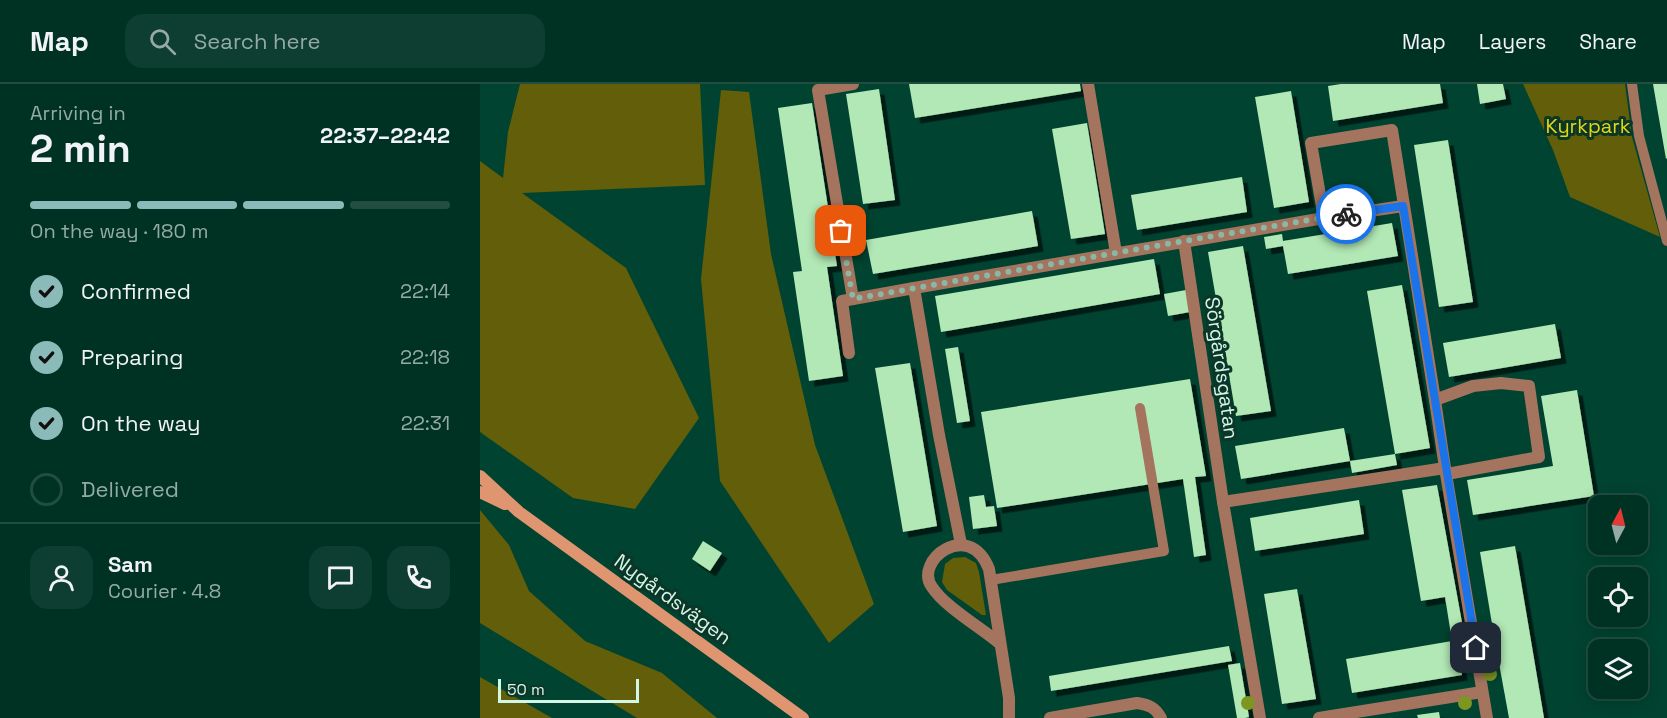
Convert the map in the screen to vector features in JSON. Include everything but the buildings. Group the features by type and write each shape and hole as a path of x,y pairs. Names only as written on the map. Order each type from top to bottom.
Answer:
{"street":[{"path":"853,84 818,90 853,299"},
{"path":"1089,84 1116,253"},
{"path":"1323,218 1311,143 1392,130 1487,718"},
{"path":"849,353 842,301 1184,241 1403,206"},
{"name":"Sörgårdsgatan","path":"1184,241 1223,502 1260,718"},
{"path":"914,288 939,435 961,544"},
{"path":"1223,502 1539,457 1529,386 1501,383 1473,386 1435,400"},
{"name":"Nygårdsvägen","path":"480,476 519,512 803,718"},
{"name":"Nygårdsvägen","path":"480,492 519,512"},
{"path":"999,643 943,599 930,585 929,572 934,558 947,548 961,544 968,545 976,549 986,561 1009,698 1009,718"},
{"path":"1319,718 1482,692"},
{"path":"1050,718 1137,703 1149,705 1157,711 1161,718"}],"lane":[{"path":"1632,84 1639,136 1667,241"},
{"path":"991,580 1164,551 1140,408"}],"green space":[{"path":"520,84 700,84 705,185 522,193 626,268 699,418 635,509 573,498 480,432 480,161 503,178 508,132"},
{"name":"Kyrkpark","path":"1523,84 1625,84 1632,137 1660,237 1570,197 1553,150"},
{"path":"721,90 749,92 771,254 815,445 874,604 829,643 720,481 701,279"},
{"path":"480,510 509,545 529,591 585,641 662,673 717,718 637,718 480,623"},
{"path":"965,557 976,563 986,615 982,615 947,590 942,582 945,564 953,558"},
{"path":"480,677 552,718 480,718"}],"way so far":[{"path":"841,231 853,299 1346,214"}],"route":[{"path":"1346,214 1403,206 1476,648"}]}
